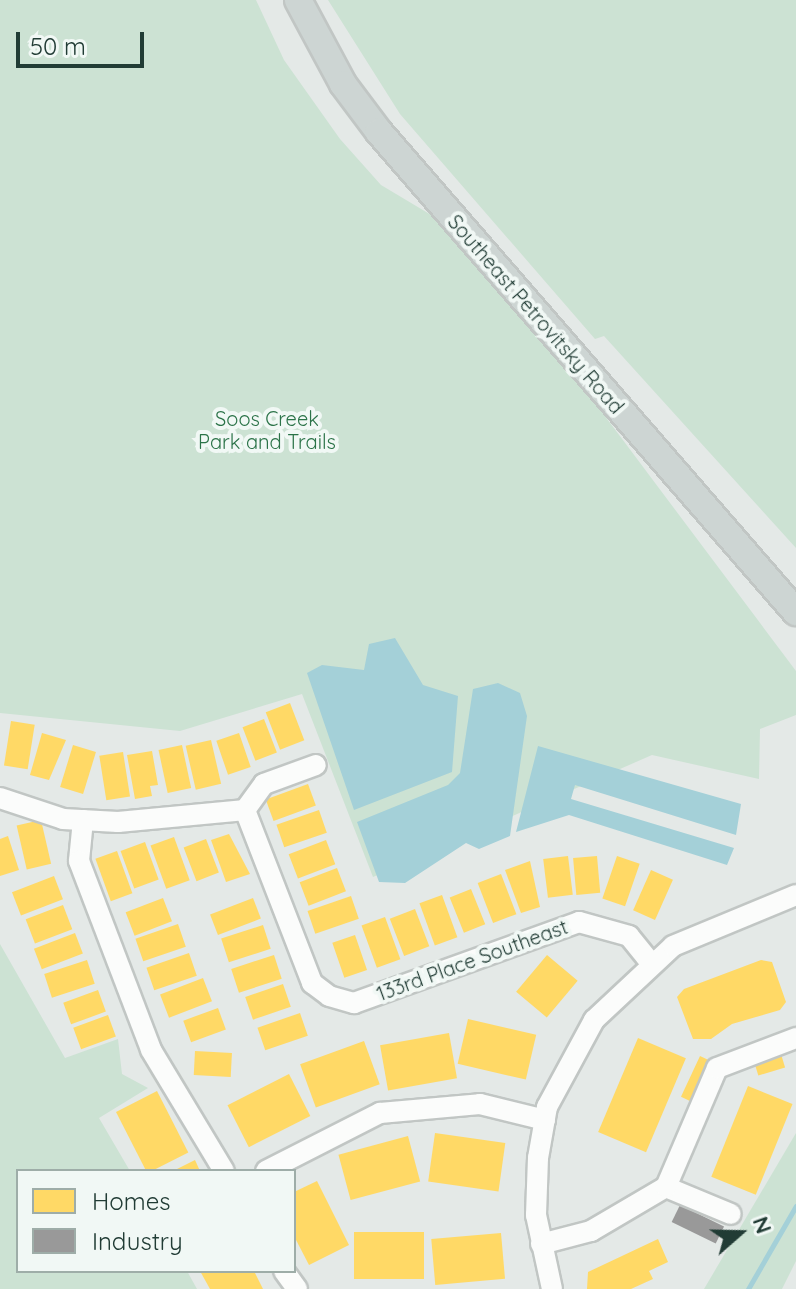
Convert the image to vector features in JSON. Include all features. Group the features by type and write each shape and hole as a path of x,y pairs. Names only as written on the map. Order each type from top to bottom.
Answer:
{"main road":[{"name":"Southeast Petrovitsky Road","path":"298,0 343,84 379,132 796,612"}],"street":[{"path":"0,798 83,820 245,810 264,784 316,765"},
{"name":"133rd Place Southeast","path":"245,810 312,983 329,996 354,1003 579,922 629,936 650,962"},
{"path":"83,820 79,861 151,1050 223,1169"},
{"path":"552,1289 536,1215 545,1120 594,1020 650,962 707,928 796,895"},
{"path":"541,1244 591,1231 666,1187 717,1068 796,1038"},
{"path":"270,1169 380,1113 480,1104 545,1120"},
{"path":"666,1187 731,1214"}],"green space":[{"name":"Soos Creek Park and Trails","path":"0,0 256,0 284,60 340,139 381,185 473,240 796,671 796,715 760,729 759,779 652,755 373,877 302,694 180,731 0,713"},
{"path":"328,0 796,0 796,548 604,336 595,339 400,114"},
{"path":"0,944 65,1058 118,1039 122,1074 148,1088 99,1118 129,1169 16,1169 16,1273 188,1273 197,1289 0,1289"},
{"path":"796,1133 796,1261 782,1289 704,1289"}],"water":[{"path":"395,638 423,685 458,696 452,772 354,810 307,673 322,665 364,670 369,644"},
{"path":"498,683 520,693 527,716 510,836 479,849 466,843 405,883 379,882 357,822 448,785 460,773 473,689"},
{"path":"538,746 741,804 736,835 575,785 571,799 734,848 727,865 569,815 516,832"}],"building: Homes":[{"path":"290,703 304,740 280,750 266,712"},
{"path":"264,719 277,753 255,761 243,727"},
{"path":"11,721 35,725 28,769 4,765"},
{"path":"42,733 66,740 49,780 30,775"},
{"path":"239,733 251,767 228,775 216,741"},
{"path":"211,740 221,784 196,790 186,746"},
{"path":"73,745 96,752 83,794 60,787"},
{"path":"182,745 191,788 168,793 159,750"},
{"path":"152,751 158,785 150,786 152,796 135,799 127,755"},
{"path":"123,752 130,796 106,800 99,756"},
{"path":"308,784 316,806 274,821 266,799"},
{"path":"319,810 327,833 284,847 276,825"},
{"path":"41,820 51,864 27,869 17,826"},
{"path":"229,834 250,874 226,882 211,840"},
{"path":"8,836 19,870 0,876 0,839"},
{"path":"174,837 190,880 166,889 151,846"},
{"path":"206,839 219,873 196,881 184,848"},
{"path":"326,840 335,864 298,879 289,854"},
{"path":"145,842 159,880 134,888 121,851"},
{"path":"117,851 132,893 111,901 95,859"},
{"path":"568,856 573,895 548,898 543,859"},
{"path":"597,856 600,893 576,895 573,858"},
{"path":"617,856 640,864 625,906 602,899"},
{"path":"530,861 540,907 521,913 505,870"},
{"path":"337,868 346,891 309,906 300,882"},
{"path":"651,870 673,880 655,920 633,910"},
{"path":"501,874 516,914 493,923 478,883"},
{"path":"54,876 63,899 21,915 12,892"},
{"path":"471,889 485,924 464,933 450,898"},
{"path":"442,895 457,937 435,945 419,903"},
{"path":"351,896 359,919 315,934 308,911"},
{"path":"163,898 172,921 135,936 126,912"},
{"path":"253,898 261,919 218,935 210,914"},
{"path":"63,905 72,929 35,944 26,919"},
{"path":"415,909 429,946 404,956 390,919"},
{"path":"385,917 400,959 377,968 362,926"},
{"path":"178,924 186,947 143,961 135,939"},
{"path":"263,925 271,949 229,962 221,939"},
{"path":"75,933 83,954 42,969 34,949"},
{"path":"355,935 367,970 344,978 332,943"},
{"path":"189,953 197,976 154,990 146,968"},
{"path":"274,955 282,979 239,993 231,969"},
{"path":"547,955 578,981 547,1017 516,992"},
{"path":"87,960 95,984 52,998 44,974"},
{"path":"761,960 772,962 786,1002 780,1010 732,1024 711,1039 693,1039 677,997 684,989"},
{"path":"203,978 212,1001 169,1018 160,994"},
{"path":"283,984 291,1007 253,1020 245,997"},
{"path":"98,990 106,1012 71,1024 63,1003"},
{"path":"218,1008 226,1030 191,1042 183,1021"},
{"path":"300,1013 308,1036 265,1050 257,1028"},
{"path":"108,1015 116,1037 81,1049 73,1028"},
{"path":"468,1019 536,1035 526,1080 458,1064"},
{"path":"449,1033 457,1078 388,1090 380,1045"},
{"path":"638,1038 686,1058 646,1152 598,1132"},
{"path":"364,1041 380,1084 316,1107 300,1064"},
{"path":"195,1051 232,1053 231,1077 194,1075"},
{"path":"781,1054 785,1067 758,1076 754,1062"},
{"path":"700,1056 713,1062 694,1103 681,1097"},
{"path":"289,1074 310,1116 249,1147 228,1105"},
{"path":"748,1086 793,1104 756,1195 711,1177"},
{"path":"157,1091 188,1152 156,1169 145,1169 116,1112"},
{"path":"435,1133 505,1143 498,1191 428,1182"},
{"path":"408,1136 420,1181 351,1200 338,1155"},
{"path":"195,1160 199,1169 177,1169"},
{"path":"317,1181 349,1245 309,1265 296,1240 296,1191"},
{"path":"354,1232 424,1232 424,1279 354,1279"},
{"path":"501,1233 505,1279 435,1285 431,1239"},
{"path":"658,1239 668,1262 649,1271 653,1279 631,1289 587,1289 588,1272"},
{"path":"201,1273 255,1273 263,1289 210,1289"}],"building: Industry":[{"path":"680,1205 724,1226 716,1244 672,1222"}],"waterway":[{"path":"748,1289 796,1206"}]}
